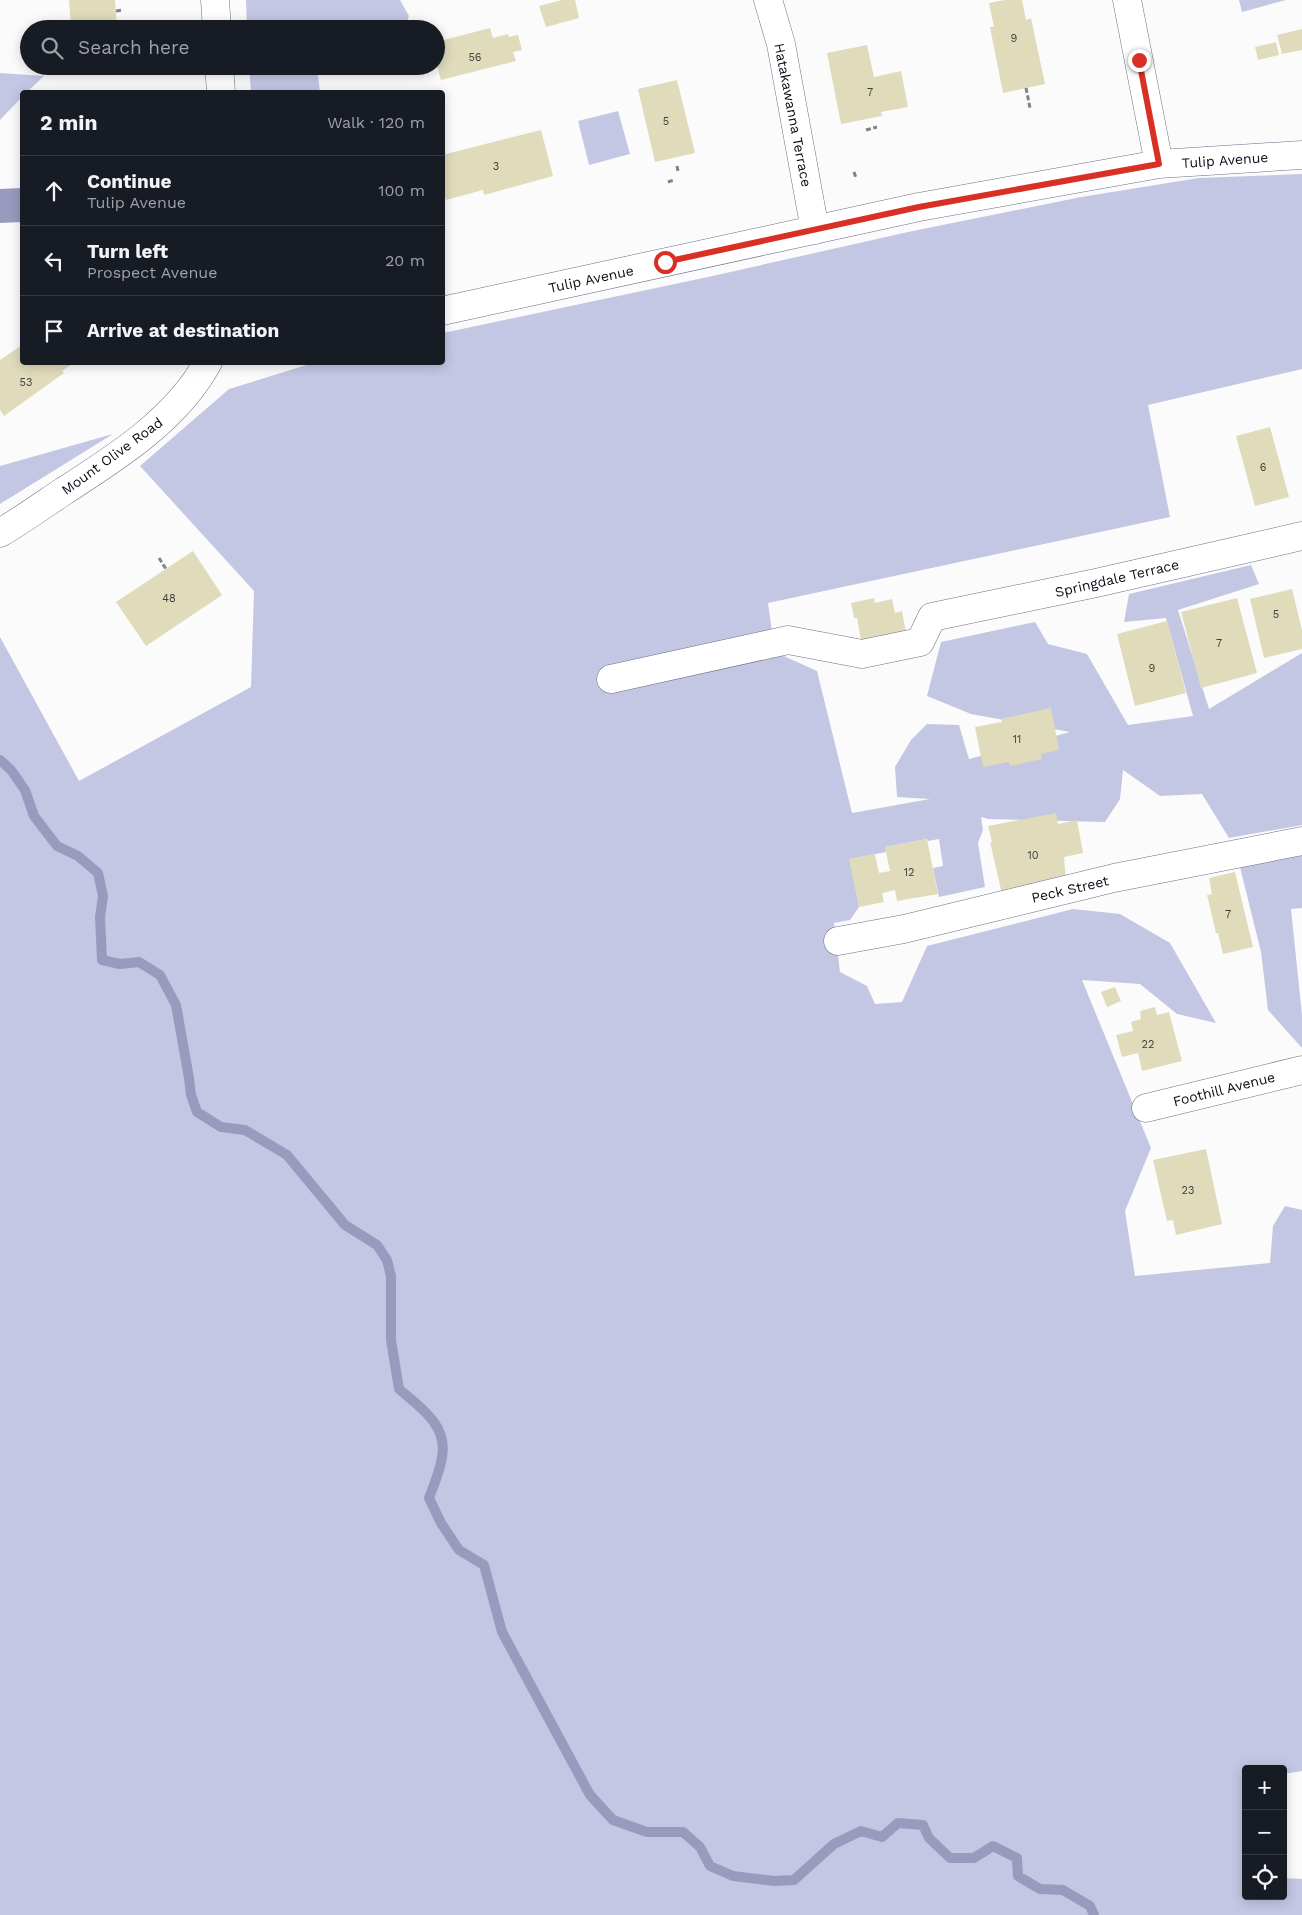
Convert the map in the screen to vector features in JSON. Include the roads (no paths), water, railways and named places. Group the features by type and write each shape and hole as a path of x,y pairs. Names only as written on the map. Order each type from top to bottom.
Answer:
{"street":[{"path":"215,0 216,20"},
{"name":"Hatakawanna Terrace","path":"768,0 780,44 815,230"},
{"path":"1127,0 1159,164"},
{"path":"220,75 222,90"},
{"name":"Tulip Avenue","path":"445,310 919,207 1159,164 1302,155"},
{"name":"Mount Olive Road","path":"0,533 102,467 161,421 199,379 206,365"},
{"name":"Springdale Terrace","path":"611,679 788,640 862,654 920,642 932,617 1096,583 1302,536"},
{"name":"Peck Street","path":"838,940 904,929 1114,878 1302,841"},
{"name":"Foothill Avenue","path":"1146,1108 1302,1070"}],"waterway":[{"path":"0,760 11,770 25,790 34,816 57,846 78,856 98,873 103,896 100,917 102,960 120,964 139,962 160,975 176,1005 191,1095 197,1112 221,1127 245,1130 287,1155 345,1225 377,1245 387,1260 391,1276 391,1340 399,1389 431,1418 441,1435 443,1446 440,1467 429,1498 441,1523 459,1550 484,1565 502,1632 590,1795 613,1820 647,1832 683,1832 700,1847 710,1866 733,1876 774,1881 794,1880 834,1844 861,1831 882,1837 898,1823 923,1825 929,1838 950,1858 974,1858 993,1846 1017,1858 1018,1876 1040,1889 1063,1890 1090,1906 1094,1915"}]}
